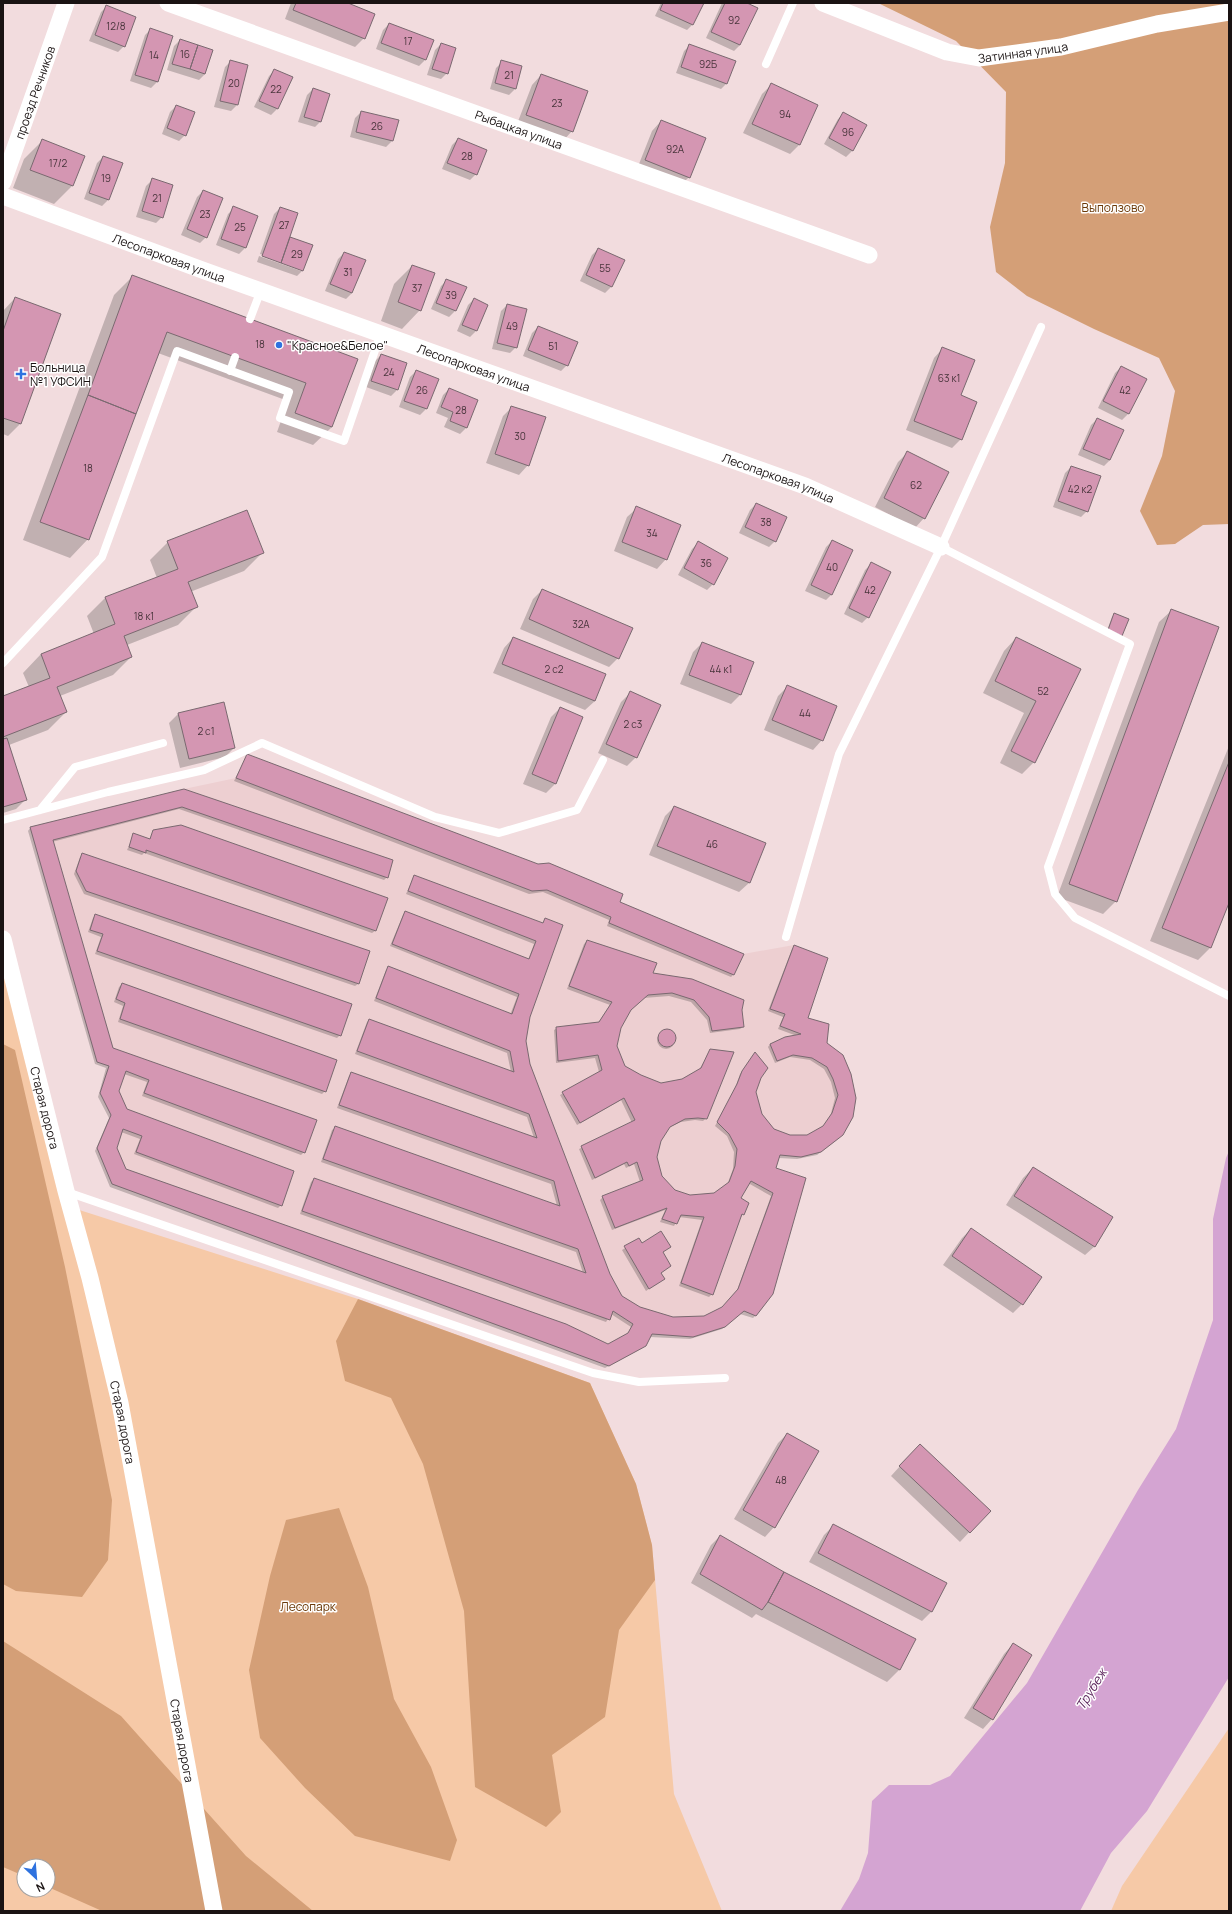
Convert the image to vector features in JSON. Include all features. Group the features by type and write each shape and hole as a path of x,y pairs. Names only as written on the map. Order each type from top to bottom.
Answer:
{"street":[{"name":"проезд Речников","path":"3,182 66,3"},
{"name":"Рыбацкая улица","path":"168,3 869,255"},
{"name":"Затинная улица","path":"823,3 947,52 979,58 1061,47 1157,24 1229,12"},
{"name":"Лесопарковая улица","path":"3,196 805,486 941,547"},
{"name":"Старая дорога","path":"3,939 66,1191 90,1278 120,1402 214,1911"}],"lane":[{"path":"766,64 793,3"},
{"path":"250,319 260,290"},
{"path":"786,937 839,754 941,547 1041,327"},
{"path":"3,663 102,556 177,351 289,392 280,418 344,441 382,333"},
{"path":"230,371 235,357"},
{"path":"941,547 1130,644 1048,867 1055,894 1075,918 1229,996"},
{"path":"40,810 75,767 163,743"},
{"path":"3,820 108,792 204,770 262,743 435,817 499,833 577,810 603,760"},
{"path":"66,1191 593,1373 639,1382 725,1378"}],"shaded area":[{"path":"247,754 538,864 549,863 623,894 620,902 743,954 794,945 808,1018 829,1024 827,1043 843,1055 851,1074 856,1098 853,1117 843,1135 821,1152 801,1157 780,1156 776,1168 806,1178 773,1294 756,1316 744,1311 725,1327 693,1337 652,1334 646,1346 609,1366 112,1184 97,1148 111,1115 100,1093 108,1066 97,1062 30,827 184,789 236,778"}],"green space":[{"name":"Выползово","path":"878,3 1229,3 1229,524 1203,525 1175,544 1157,545 1140,511 1162,456 1175,391 1159,358 1094,329 1027,296 996,272 990,227 1005,163 1006,92 956,41"},
{"name":"Лесопарк","path":"3,966 70,1207 358,1299 590,1383 636,1484 652,1545 674,1794 722,1911 3,1911"},
{"path":"3,1044 15,1050 65,1267 112,1500 108,1560 82,1597 16,1591 3,1584"},
{"path":"358,1299 590,1383 636,1484 652,1545 655,1580 619,1630 605,1717 552,1755 561,1812 546,1827 475,1787 464,1611 423,1464 391,1398 345,1381 336,1341"},
{"path":"339,1508 368,1587 394,1699 431,1767 457,1840 450,1861 355,1836 305,1788 260,1738 249,1670 270,1576 286,1520"},
{"path":"3,1641 121,1716 246,1856 313,1911 102,1911 56,1891 56,1858 16,1858 16,1873 3,1867"},
{"path":"1229,1728 1229,1911 1111,1911 1122,1886"}],"water":[{"name":"Трубеж","path":"1229,1151 1229,1677 1147,1811 1111,1853 1080,1911 840,1911 859,1879 868,1853 872,1801 889,1785 930,1785 950,1776 1027,1683 1138,1490 1176,1429 1213,1320 1213,1219 1226,1158"}],"building":[{"path":"296,3 348,3 375,14 365,39 293,10"},
{"path":"663,3 704,3 693,25 660,10"},
{"path":"725,3 747,3 758,8 740,45 711,32"},
{"path":"106,5 136,17 125,47 95,35"},
{"path":"389,23 434,40 426,60 381,43"},
{"path":"150,28 173,36 158,82 135,75"},
{"path":"180,39 198,45 190,69 172,64"},
{"path":"441,43 456,48 448,74 432,69"},
{"path":"689,44 736,61 727,84 681,67"},
{"path":"198,45 213,50 205,74 190,69"},
{"path":"230,60 248,65 238,105 220,101"},
{"path":"501,60 522,66 516,89 495,83"},
{"path":"274,69 293,77 278,109 259,101"},
{"path":"541,74 588,91 573,132 526,115"},
{"path":"771,83 818,105 800,145 752,124"},
{"path":"313,88 330,94 321,122 304,117"},
{"path":"176,105 195,112 186,136 167,128"},
{"path":"361,111 399,120 393,141 356,132"},
{"path":"843,112 867,125 853,151 829,138"},
{"path":"661,120 706,138 690,178 645,160"},
{"path":"458,138 487,150 477,175 447,163"},
{"path":"42,139 85,156 73,186 30,170"},
{"path":"103,156 123,163 109,200 89,193"},
{"path":"152,178 173,185 163,218 142,211"},
{"path":"203,190 223,198 207,238 187,229"},
{"path":"233,206 258,216 246,248 221,239"},
{"path":"280,207 298,213 281,263 262,256"},
{"path":"290,237 313,245 303,271 281,263"},
{"path":"598,248 625,260 612,287 586,275"},
{"path":"344,252 366,260 352,293 330,284"},
{"path":"412,265 435,273 421,311 398,302"},
{"path":"132,275 358,359 332,427 295,413 306,383 167,332 136,414 88,395"},
{"path":"446,279 467,287 456,311 436,303"},
{"name":"Больница №1 УФСИН","path":"15,297 61,314 21,424 3,418 3,331"},
{"path":"474,298 488,305 477,331 462,325"},
{"path":"507,304 527,309 517,348 497,343"},
{"path":"538,326 578,342 568,366 528,350"},
{"path":"942,347 975,360 961,395 977,402 962,440 914,421"},
{"path":"381,354 407,363 398,390 371,381"},
{"path":"1121,366 1147,379 1129,414 1103,401"},
{"path":"416,370 439,379 427,409 404,401"},
{"path":"449,388 478,400 467,428 450,421 453,412 441,407"},
{"path":"88,395 136,414 89,540 40,522"},
{"path":"511,406 546,417 529,466 495,454"},
{"path":"1097,418 1124,430 1110,460 1083,449"},
{"path":"907,451 949,472 925,519 884,498"},
{"path":"1071,466 1101,476 1088,512 1058,501"},
{"path":"756,503 787,517 776,542 745,527"},
{"path":"636,506 681,525 667,560 622,542"},
{"path":"247,510 264,553 188,582 198,607 124,636 132,657 57,687 67,712 3,737 3,696 50,678 41,654 115,624 105,597 178,569 167,541"},
{"path":"832,540 853,550 832,595 811,585"},
{"path":"698,541 728,558 714,585 684,568"},
{"path":"871,562 891,572 869,618 849,608"},
{"path":"542,589 633,628 619,659 529,619"},
{"path":"1171,609 1219,627 1117,902 1069,884"},
{"path":"1114,613 1129,619 1122,636 1108,630"},
{"path":"513,637 606,674 595,701 502,664"},
{"path":"1016,637 1081,669 1035,763 1011,751 1036,701 995,681"},
{"path":"702,642 754,662 741,695 689,675"},
{"path":"787,685 837,706 823,741 772,720"},
{"path":"630,691 661,705 637,758 606,744"},
{"path":"224,702 235,748 189,759 178,713"},
{"path":"560,707 583,717 556,784 532,774"},
{"path":"7,738 27,800 3,807 3,739"},
{"path":"247,754 538,864 549,863 623,894 620,902 744,954 734,975 609,923 611,917 547,890 532,891 236,778"},
{"path":"1229,762 1229,903 1211,948 1162,928"},
{"path":"184,789 393,860 388,878 182,807 53,840 113,1048 317,1120 305,1153 144,1093 149,1080 126,1071 119,1091 127,1109 294,1171 282,1206 136,1152 142,1136 123,1129 117,1148 126,1169 566,1324 608,1344 628,1333 633,1324 613,1311 610,1320 302,1211 314,1178 586,1273 578,1249 323,1159 335,1126 560,1206 554,1181 339,1105 351,1072 537,1138 529,1114 357,1051 369,1019 514,1072 510,1051 376,998 388,966 512,1014 519,994 392,944 405,911 529,959 536,941 408,891 414,875 543,923 545,918 563,925 530,1017 526,1041 530,1064 610,1274 622,1296 640,1307 673,1317 704,1316 722,1307 738,1289 773,1193 751,1181 741,1198 749,1203 744,1215 742,1214 713,1295 681,1283 704,1217 681,1215 677,1224 662,1219 667,1208 615,1228 602,1196 643,1180 637,1162 629,1166 627,1162 595,1178 581,1146 635,1120 624,1098 580,1123 562,1092 602,1070 598,1055 558,1061 556,1027 599,1022 612,1002 569,986 587,940 657,963 653,973 692,979 744,1000 742,1010 744,1027 712,1031 709,1017 694,1000 672,993 648,995 631,1010 621,1028 617,1046 625,1066 641,1075 661,1083 682,1079 701,1068 710,1049 734,1052 707,1119 685,1119 670,1127 661,1141 657,1157 662,1176 675,1190 690,1195 714,1193 729,1182 735,1166 737,1149 729,1134 717,1122 737,1084 742,1071 755,1052 768,1068 761,1078 756,1092 762,1114 774,1129 790,1135 807,1135 823,1126 832,1113 838,1095 827,1067 812,1058 793,1055 777,1061 770,1044 785,1037 801,1034 780,1026 785,1014 770,1009 794,945 828,958 808,1018 829,1024 827,1043 843,1055 851,1074 856,1098 853,1117 843,1135 821,1152 801,1157 780,1155 776,1168 806,1178 773,1294 756,1316 744,1311 725,1327 693,1337 652,1334 646,1346 609,1366 112,1184 97,1148 111,1115 100,1093 109,1066 97,1062 30,827"},
{"path":"674,806 766,843 750,883 657,846"},
{"path":"181,825 388,898 376,931 146,850 146,853 129,847 133,833 150,839 153,830"},
{"path":"82,853 370,951 359,984 86,891 76,871"},
{"path":"95,914 352,1004 341,1036 97,951 103,934 90,930"},
{"path":"122,983 337,1060 326,1092 120,1019 125,1003 116,999"},
{"path":"667,1029 673,1032 676,1038 673,1044 667,1047 661,1044 658,1038 661,1032"},
{"path":"1033,1167 1113,1217 1095,1247 1014,1196"},
{"path":"971,1228 1042,1277 1023,1305 952,1256"},
{"path":"661,1231 671,1247 663,1252 671,1266 661,1273 665,1279 649,1289 624,1246 639,1238 642,1243"},
{"path":"787,1433 819,1451 775,1528 743,1510"},
{"path":"920,1444 991,1511 970,1533 899,1466"},
{"path":"833,1524 947,1583 932,1612 818,1553"},
{"path":"720,1535 784,1572 762,1610 700,1574"},
{"path":"784,1572 916,1639 900,1670 768,1602"},
{"path":"1013,1643 1032,1655 993,1720 973,1708"}],"place":[{"name":"\"Красное&Белое\"","path":"279,345"},
{"name":"Больница №1 УФСИН","path":"21,374"}]}
